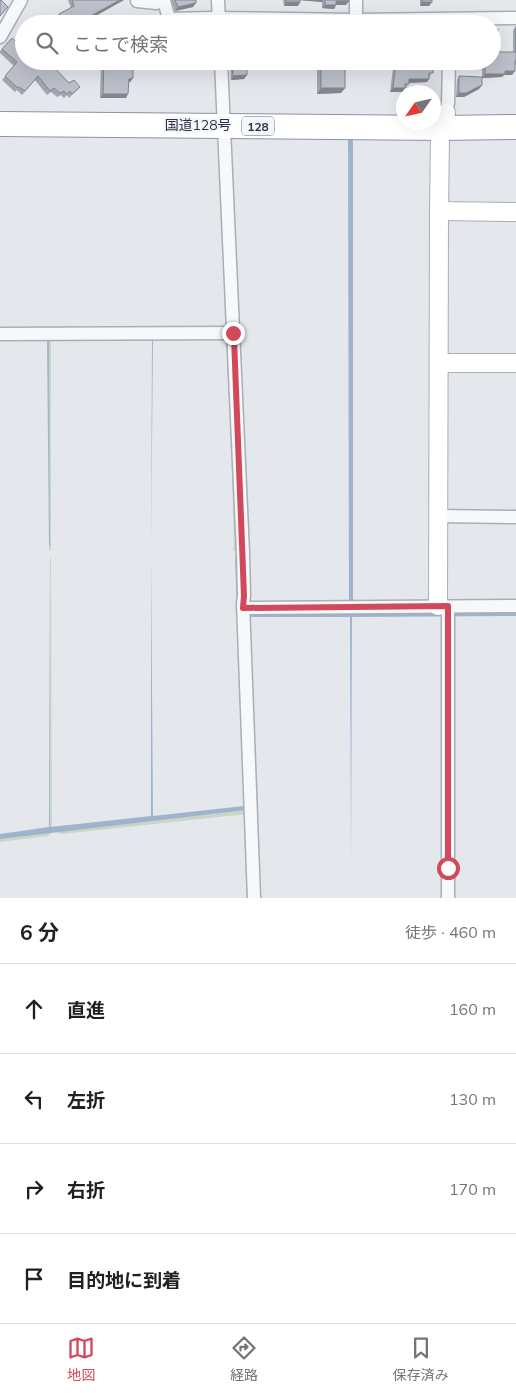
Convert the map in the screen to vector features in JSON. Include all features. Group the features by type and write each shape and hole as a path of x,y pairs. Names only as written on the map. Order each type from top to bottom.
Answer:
{"highway":[{"name":"国道128号","path":"0,110 223,118 396,118"},
{"name":"国道128号","path":"0,124 396,113"},
{"name":"国道128号","path":"441,118 516,113"},
{"name":"国道128号","path":"441,118 516,127"}],"street":[{"path":"0,37 21,0"},
{"path":"218,0 219,15"},
{"path":"356,0 356,15"},
{"path":"137,1 156,3 164,1 168,15"},
{"path":"501,19 516,18"},
{"path":"221,70 243,554 243,608 254,898"},
{"path":"441,118 448,103 448,70"},
{"path":"440,130 439,516 443,606 448,898"},
{"path":"439,211 516,212"},
{"path":"0,334 233,333"},
{"path":"439,363 516,363"},
{"path":"439,516 516,517"},
{"path":"243,608 516,606"}],"green space":[{"path":"226,336 228,338 235,551 233,551 231,441"},
{"path":"49,338 51,338 51,550 49,551 50,546"},
{"path":"50,557 51,559 52,827 50,827"},
{"path":"246,810 246,814 58,833 58,831"},
{"path":"52,832 48,836 0,842 0,839"}],"water":[{"path":"348,137 353,137 353,604 349,604"},
{"path":"227,337 229,398 226,339 153,339 151,551 152,338"},
{"path":"49,338 50,547 47,339"},
{"path":"235,556 246,810 0,839 0,834 49,827 49,557 50,827 151,816 151,557 153,816 244,806"},
{"path":"516,612 516,616 352,617 351,864 350,617 251,617 251,613"}],"building":[{"path":"0,0 8,7 0,16"},
{"path":"72,0 120,0 92,15 59,14 74,6"},
{"path":"175,0 196,0 196,3 178,7"},
{"path":"286,0 300,0 300,2 286,2"},
{"path":"325,0 349,1 336,1 336,5 325,5"},
{"path":"422,0 432,0 432,2 422,2"},
{"path":"12,38 15,41 15,60 2,49"},
{"path":"501,52 516,52 515,71 505,71 505,74 485,74 485,70 501,70"},
{"path":"15,64 15,70 57,70 69,83 74,80 80,87 72,94 70,91 67,94 64,91 60,93 54,88 50,91 38,76 25,91 18,88 5,76"},
{"path":"104,70 133,70 133,78 129,79 128,94 103,94"},
{"path":"233,70 247,70 247,75 233,76"},
{"path":"321,70 345,70 345,88 321,88"},
{"path":"395,70 433,70 433,73 429,73 429,79 409,79 409,84 396,85 396,88 393,88"},
{"path":"459,76 482,77 482,85 466,93 459,93"}],"route":[{"path":"233,333 243,554 243,608 448,606 448,868"}]}
